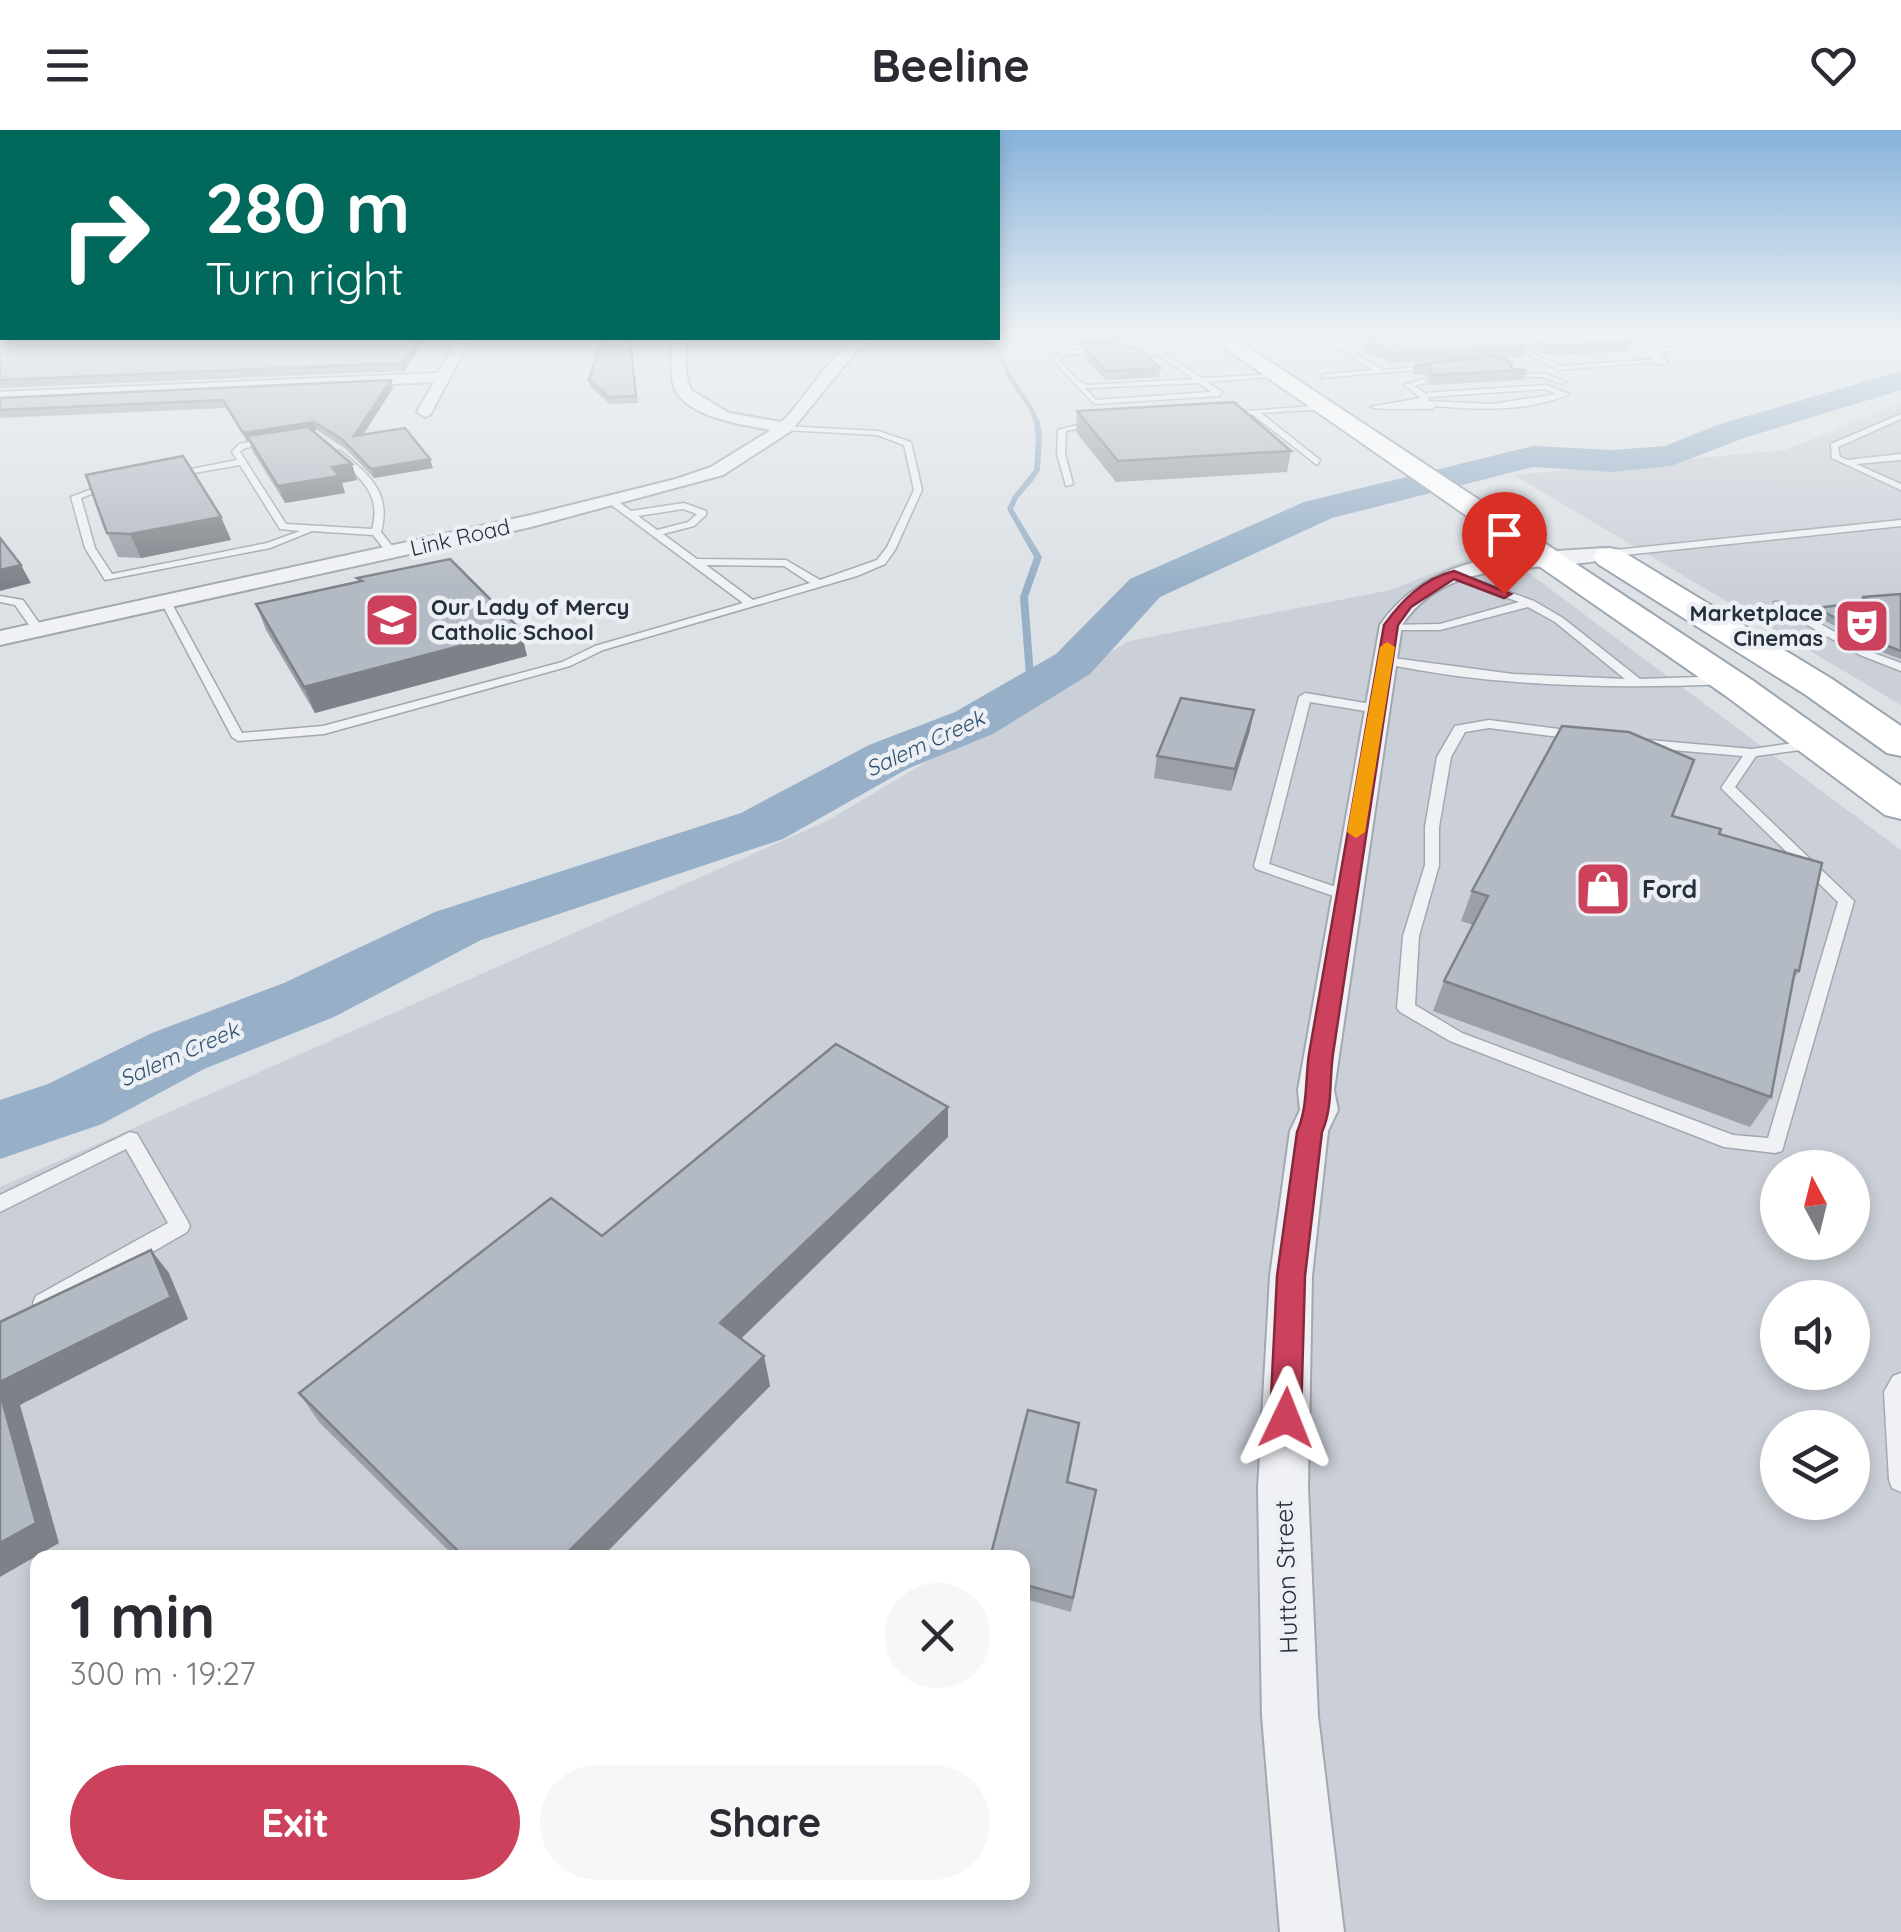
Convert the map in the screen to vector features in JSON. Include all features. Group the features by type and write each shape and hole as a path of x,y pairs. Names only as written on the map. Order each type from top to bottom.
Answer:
{"main road":[{"path":"1341,418 1458,497 1555,542 1727,680 1901,806"},
{"path":"1397,418 1416,434"},
{"path":"1605,554 1818,687 1901,744"}],"street":[{"path":"730,418 785,428"},
{"name":"Link Road","path":"0,638 613,502 717,471 765,444 793,418"},
{"path":"1388,644 1406,604 1440,579 1555,542 1605,554"},
{"name":"Hutton Street","path":"1312,1932 1290,1716 1284,1469 1291,1276 1309,1132 1319,1110 1316,1090 1345,895 1388,644"}],"lane":[{"path":"1261,418 1316,462"},
{"path":"1896,418 1834,446 1836,458 1842,462 1901,487"},
{"path":"1069,484 1061,454 1062,430 1112,420"},
{"path":"166,602 238,738 324,730 566,664 598,648 881,562 892,548 918,490 908,444 895,436 785,428"},
{"path":"287,438 242,446 236,452 283,527 376,532"},
{"path":"329,446 364,476 382,502 376,532"},
{"path":"1842,462 1901,457"},
{"path":"154,478 242,462"},
{"path":"118,484 76,497 90,548 109,578 270,545 308,531"},
{"path":"613,502 751,603"},
{"path":"631,515 684,506 704,513 690,524 656,534"},
{"path":"1605,554 1901,523"},
{"path":"376,532 392,552"},
{"path":"695,562 786,564 818,584"},
{"path":"1454,575 1530,603 1559,620 1639,684"},
{"path":"0,600 19,602 38,630"},
{"path":"1388,644 1530,603"},
{"path":"1778,604 1864,653 1901,667"},
{"path":"1388,644 1434,672 1578,684 1727,680"},
{"path":"1345,895 1262,866 1304,697 1377,709"},
{"path":"1752,753 1728,788 1846,900 1775,1146 1731,1142 1456,1037 1406,1008 1411,936 1432,864 1432,827 1444,756 1460,729 1488,724 1752,753 1816,744"},
{"path":"0,1204 130,1139 180,1226 33,1309"},
{"path":"1901,1384 1896,1392 1901,1480"}],"shaded area":[{"path":"1864,418 1901,418 1901,705 1514,475 1785,450"},
{"path":"1495,548 1901,850 1901,1932 0,1932 0,1187 827,821 1129,641 1391,590"}],"building":[{"path":"234,418 366,418 354,436 405,428 430,459 371,469 343,440 314,422 243,433"},
{"path":"1083,418 1253,418 1291,451 1118,461"},
{"path":"308,427 352,464 332,467 339,476 278,486 247,436"},
{"path":"183,456 221,517 130,534 107,533 86,475"},
{"path":"0,538 21,565 0,570"},
{"path":"450,559 521,630 304,687 256,604 362,581 357,578"},
{"name":"Marketplace Cinemas","path":"1901,594 1901,651 1817,608 1871,601 1862,597"},
{"path":"1181,698 1254,710 1235,769 1157,756"},
{"path":"1562,726 1629,732 1694,760 1672,816 1721,829 1719,834 1822,863 1799,971 1795,970 1771,1097 1444,981 1488,896 1472,891"},
{"path":"836,1044 948,1107 720,1323 764,1356 570,1550 457,1550 299,1393 551,1198 602,1236"},
{"path":"151,1250 171,1297 0,1382 0,1322"},
{"path":"0,1393 36,1523 0,1543"},
{"path":"1028,1410 1079,1423 1067,1482 1096,1490 1073,1598 1030,1586 1030,1550 992,1550"}],"waterway":[{"path":"1031,690 1024,597 1038,557 1010,509 1037,470 1039,437 1035,418"},
{"name":"Salem Creek","path":"0,1130 75,1104 178,1051 309,1000 458,926 762,826 888,757 974,723 1073,664 1145,588 1318,510 1533,456 1612,461 1671,456 1732,431 1780,418"}],"slow traffic":[{"path":"1356,832 1387,647"}],"place":[{"name":"Our Lady of Mercy Catholic School","path":"392,620"},
{"name":"Marketplace Cinemas","path":"1862,626"},
{"name":"Ford","path":"1603,889"}],"route":[{"path":"1286,1418 1291,1276 1309,1132 1319,1110 1316,1090 1321,1054 1391,625 1406,604 1440,579 1454,575 1504,594"}]}
